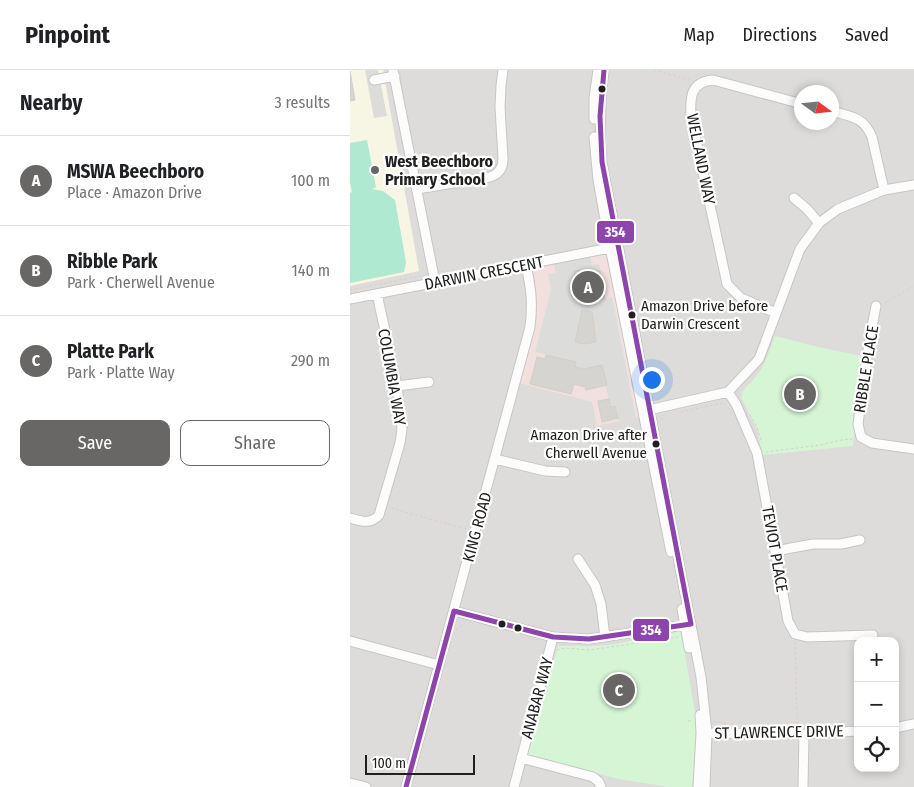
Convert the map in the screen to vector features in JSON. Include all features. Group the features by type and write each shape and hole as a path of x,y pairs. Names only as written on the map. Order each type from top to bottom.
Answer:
{"street":[{"path":"417,189 490,177 501,170 503,159 500,94 503,70"},
{"path":"598,70 594,110 595,156 688,625 701,677 704,721 704,787"},
{"path":"604,70 599,114 600,137 614,247"},
{"path":"374,80 394,73 435,282"},
{"path":"697,85 704,81 713,80 794,102"},
{"name":"WELLAND WAY","path":"697,85 692,94 690,105 691,117 727,284 741,298 776,313"},
{"path":"839,113 858,119 869,129 884,190"},
{"path":"646,411 728,392 759,359 800,249 819,223 838,210 884,190 914,185"},
{"path":"794,198 819,223"},
{"name":"DARWIN CRESCENT","path":"350,299 614,247"},
{"name":"KING ROAD","path":"406,787 530,327 532,295 526,265"},
{"name":"COLUMBIA WAY","path":"377,294 402,422 402,436 383,506"},
{"name":"RIBBLE PLACE","path":"876,306 858,424 861,437 872,443 914,449"},
{"path":"396,386 429,382"},
{"name":"TEVIOT PLACE","path":"728,392 736,404 757,453 788,621 794,634"},
{"path":"646,411 653,421 688,625"},
{"path":"495,459 545,471 565,472"},
{"path":"350,518 372,521 379,515 383,506"},
{"path":"775,551 813,544 841,544 860,540"},
{"path":"578,559 595,585 601,604 605,637"},
{"path":"454,611 553,637 605,637 688,625"},
{"path":"794,634 807,637 873,635"},
{"name":"ANABAR WAY","path":"514,787 553,637"},
{"path":"350,642 439,665"},
{"path":"899,727 914,724"},
{"name":"ST LAWRENCE DRIVE","path":"704,733 804,734 854,731"},
{"path":"698,787 704,733"},
{"path":"803,787 804,734"},
{"name":"ANABAR WAY","path":"521,758 593,777 599,782 601,787"},
{"path":"350,783 366,787"}],"path":[{"path":"654,70 691,80 697,85"},
{"path":"350,290 426,275"},
{"path":"876,306 887,303 914,286"},
{"path":"676,413 722,403 736,404"},
{"path":"748,410 757,426 762,444"},
{"path":"653,421 661,420 666,414"},
{"path":"757,453 821,445 861,437"},
{"path":"383,506 476,531"},
{"path":"794,634 797,725 814,725"},
{"path":"688,722 722,722 730,725"}],"shaded area":[{"path":"350,70 914,70 914,787 350,787"},
{"name":"West Beechboro Primary School","path":"350,70 383,70 419,271 350,286"},
{"path":"365,70 378,70 387,116 374,118"},
{"path":"610,247 644,416 597,426 592,402 516,382 530,327 526,265"},
{"path":"589,252 592,265 599,264 600,271 582,275 581,270 574,271 575,276 572,277 576,297 591,302 612,297 636,418 618,421 615,406 610,407 602,365 584,369 575,367 575,362 535,352 551,290 548,274 556,273 553,259","holes":["582,310 592,312 596,342 584,344 575,341"]}],"green space":[{"path":"367,140 376,187 372,189 383,191 395,200 406,262 404,272 350,283 350,193 352,192 350,183 350,143"},
{"path":"775,336 862,356 853,446 762,455 758,432 741,397 744,390 763,366"},
{"path":"681,631 695,712 697,749 692,787 669,787 618,779 528,755 558,646 609,645"}],"building":[{"path":"350,71 355,100 350,101"},
{"path":"581,270 582,275 600,271 605,299 591,302 576,297 572,277 575,276 574,271"},
{"path":"582,310 592,312 596,342 584,344 575,342"},
{"path":"546,355 576,362 575,367 584,369 602,365 607,385 586,390 585,387 574,384 571,394 530,384 537,357 545,359"},
{"path":"609,399 610,407 615,406 618,418 602,422 598,401"}],"transit line":[{"name":"354","path":"454,611 553,637 589,639 691,624 602,162 600,116 604,70"},
{"name":"354","path":"406,787 454,611"}],"place":[{"name":"West Beechboro Primary School","path":"375,170"},
{"name":"MSWA Beechboro","path":"588,287"},
{"name":"Amazon Drive before Darwin Crescent","path":"632,315"},
{"name":"Ribble Park","path":"800,394"},
{"name":"Amazon Drive after Cherwell Avenue","path":"656,444"},
{"name":"Platte Park","path":"619,690"}]}
